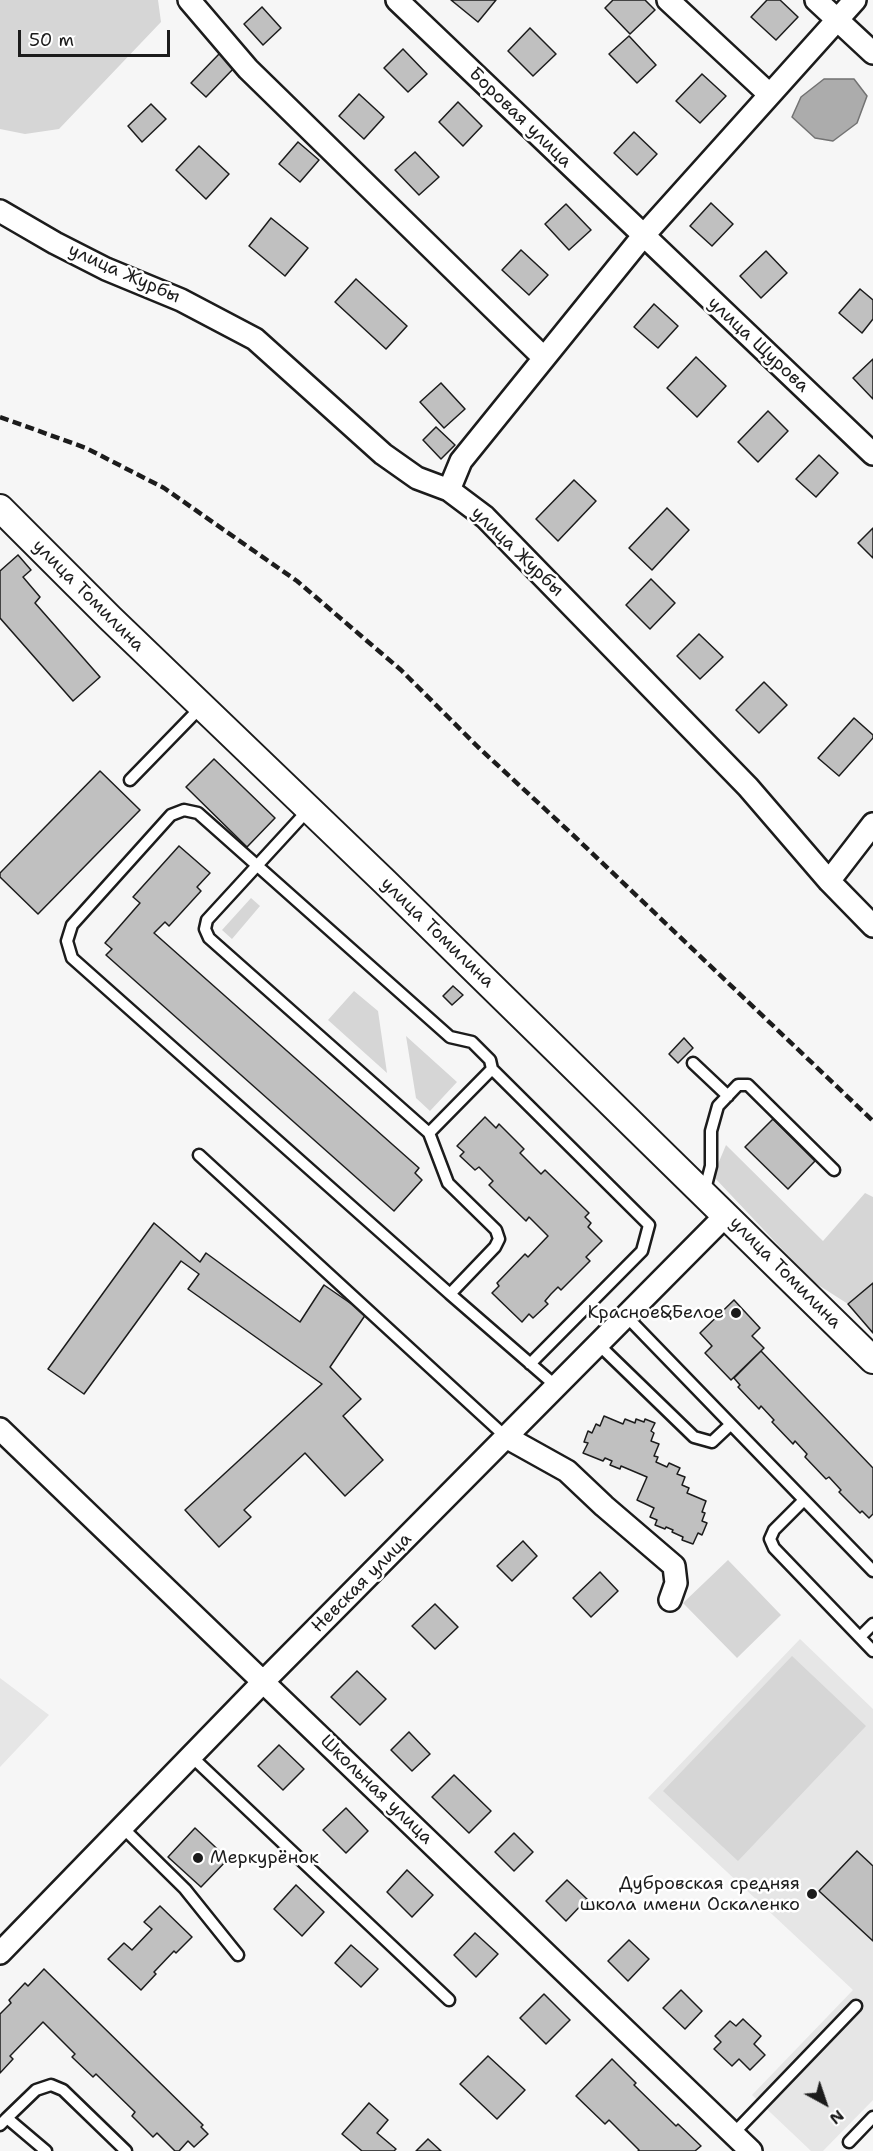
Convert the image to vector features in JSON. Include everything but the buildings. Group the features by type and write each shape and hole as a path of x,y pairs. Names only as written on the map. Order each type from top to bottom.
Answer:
{"street":[{"path":"189,0 248,69 543,357"},
{"name":"Боровая улица","path":"397,0 643,236"},
{"path":"668,0 769,94"},
{"path":"816,0 873,53"},
{"path":"449,490 461,461 643,236 855,0"},
{"name":"улица Журбы","path":"0,211 76,254 181,300 255,339 383,454 417,478 449,490 485,518 740,779 828,881 873,926"},
{"name":"улица Щурова","path":"643,236 873,454"},
{"name":"улица Томилина","path":"0,508 110,618 704,1192 873,1360"},
{"path":"828,881 873,824"},
{"name":"Невская улица","path":"0,1953 264,1681 726,1215"},
{"name":"Школьная улица","path":"0,1429 751,2151"},
{"path":"506,1437 567,1471 674,1566 676,1583 670,1600"}],"lane":[{"path":"130,780 202,706"},
{"path":"309,809 207,920 205,929 209,938 429,1133 448,1183 496,1230 499,1239 495,1247 450,1294"},
{"path":"530,1364 642,1251 649,1225 492,1069 490,1060 472,1042 450,1037 198,813 184,810 171,815 72,925 67,941 72,958 450,1294 530,1364 556,1386"},
{"path":"693,1063 728,1096"},
{"path":"429,1133 492,1069"},
{"path":"704,1192 711,1166 711,1131 718,1106 738,1085 748,1085 834,1170"},
{"path":"200,1155 506,1437"},
{"path":"626,1316 873,1571"},
{"path":"598,1344 694,1437 712,1442 730,1425"},
{"path":"804,1500 774,1530 770,1539 774,1548 873,1651"},
{"path":"860,1637 873,1624"},
{"path":"192,1756 449,2000"},
{"path":"123,1828 185,1888 238,1955"},
{"path":"733,2134 856,2006"},
{"path":"46,2151 4,2121 36,2090 51,2085 63,2090 126,2151"},
{"path":"849,2142 873,2117"}],"shaded area":[{"path":"0,0 158,0 161,22 59,129 25,134 0,129"},
{"path":"824,79 854,79 867,96 857,123 833,141 815,138 792,117 801,97"},
{"path":"251,898 260,906 232,939 222,930"},
{"path":"354,991 378,1011 387,1073 328,1020"},
{"path":"406,1036 457,1082 430,1111 416,1098"},
{"path":"726,1145 823,1241 865,1193 873,1197 873,1283 848,1304 812,1281 713,1176"},
{"path":"728,1560 781,1615 737,1658 683,1603"},
{"name":"Дубровская средняя школа имени Оскаленко","path":"800,1639 873,1709 873,2100 823,2151 811,2151 752,2095 853,1990 648,1798"},
{"path":"792,1656 866,1726 738,1861 663,1791"},
{"path":"0,1678 49,1715 0,1767"}],"railway":[{"path":"0,417 86,448 164,488 297,581 401,670 478,747 873,1121"}],"place":[{"name":"Красное&Белое","path":"736,1313"},
{"name":"Меркурёнок","path":"198,1858"},
{"name":"Дубровская средняя школа имени Оскаленко","path":"812,1894"}]}
